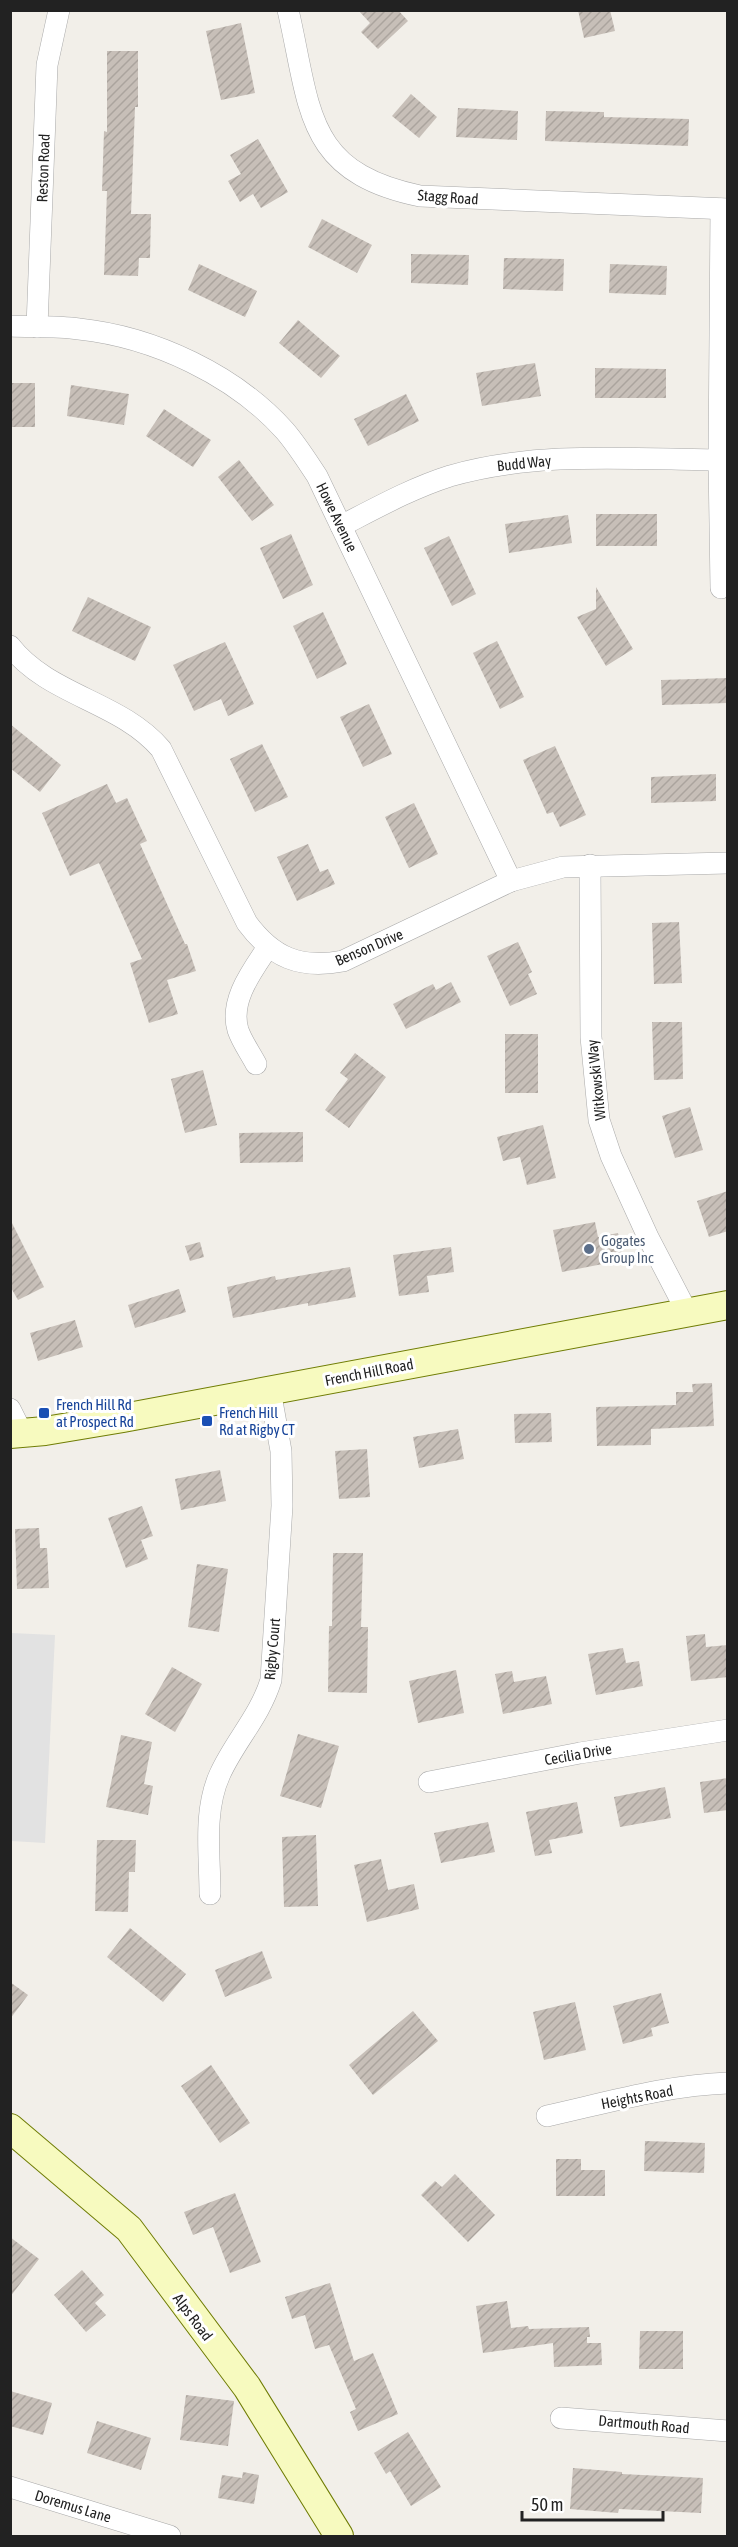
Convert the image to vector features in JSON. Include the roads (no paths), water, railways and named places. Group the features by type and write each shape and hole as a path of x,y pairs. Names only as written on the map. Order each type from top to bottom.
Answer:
{"main road":[{"name":"French Hill Road","path":"14,1425 112,1420 728,1305"},
{"name":"Alps Road","path":"10,2128 129,2229 247,2387 339,2536"}],"street":[{"name":"Reston Road","path":"37,327 47,65 50,41 59,10"},
{"name":"Stagg Road","path":"288,10 311,116 319,135 332,153 350,169 371,182 395,191 420,196 724,209"},
{"path":"720,588 719,460 724,209"},
{"name":"Howe Avenue","path":"10,326 80,329 119,336 157,348 193,364 226,383 257,405 283,430 317,476 511,881"},
{"name":"Budd Way","path":"341,526 410,491 448,477 489,466 532,460 576,458 719,460"},
{"name":"Benson Drive","path":"10,646 39,674 133,723 149,735 161,749 247,923 268,946 289,959 307,964 343,961 511,881 540,872 590,865 728,863"},
{"name":"Witkowski Way","path":"590,865 591,1037 599,1120 611,1156 629,1197 687,1312"},
{"path":"256,1064 238,1030 239,1003 244,983 268,946"},
{"name":"Rigby Court","path":"210,1894 209,1815 213,1793 221,1772 265,1700 271,1680 282,1506 281,1450 270,1390"},
{"name":"Cecilia Drive","path":"429,1782 580,1753 728,1730"},
{"name":"Heights Road","path":"547,2116 648,2095 728,2083"},
{"name":"Dartmouth Road","path":"561,2418 728,2431"},
{"name":"Doremus Lane","path":"10,2487 170,2536"}],"place":[{"name":"Gogates Group Inc","path":"589,1249"},
{"name":"French Hill Rd at Prospect Rd","path":"44,1413"},
{"name":"French Hill Rd at Rigby CT","path":"207,1421"}]}
